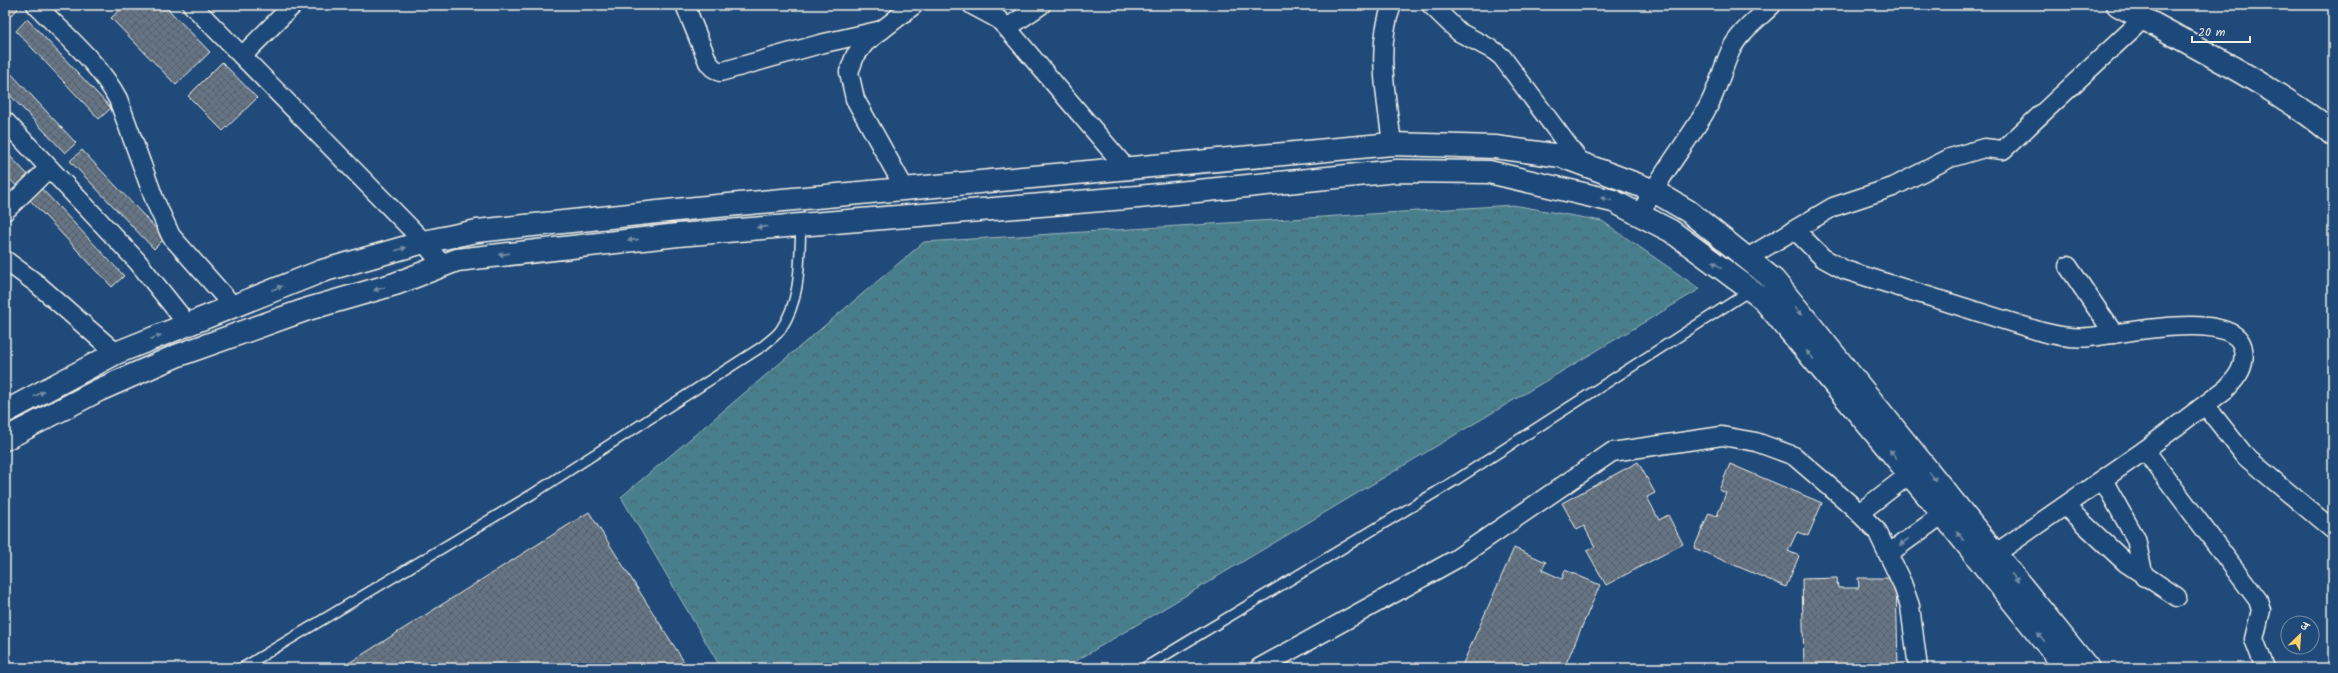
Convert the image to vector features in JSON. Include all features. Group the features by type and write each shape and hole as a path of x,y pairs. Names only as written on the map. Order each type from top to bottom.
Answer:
{"main road":[{"path":"2118,5 2261,84 2318,122 2333,135"},
{"path":"5,412 116,354 322,270 424,242 477,231 696,208 1392,144 1495,147 1561,156 1652,190 1688,211 1774,280 2088,668"},
{"path":"5,439 99,390 176,356 308,309 395,284 457,260 574,246 801,224 1138,197 1397,171 1489,172 1613,201 1671,231 1763,299 1910,474 2066,668"}],"street":[{"path":"36,5 102,73 112,86 155,201 171,236 233,306"},
{"path":"192,5 424,242 443,266"},
{"path":"242,56 293,5"},
{"path":"685,5 708,62 713,68 720,72 820,44 882,30"},
{"path":"905,189 855,99 849,72 855,56 865,43 914,5"},
{"path":"972,5 998,19 1007,28 1126,168"},
{"path":"1007,28 1041,5"},
{"path":"1392,5 1384,34 1383,57 1392,144"},
{"path":"1431,5 1459,32 1493,50 1502,57 1581,163"},
{"path":"1640,215 1652,190 1706,111 1716,92 1730,51 1743,33 1772,5"},
{"path":"1747,258 1833,207 1893,187 1956,155 1984,148 2003,150 2143,19"},
{"path":"5,121 138,261 188,325"},
{"path":"5,211 49,168"},
{"path":"1796,230 1823,258 1845,270 2042,332 2074,338 2114,334 2163,326 2203,326 2219,329 2232,335 2242,346 2244,361 2238,377 2226,389 2145,450 1995,554"},
{"path":"5,260 36,283 116,354"},
{"path":"2068,266 2114,334"},
{"path":"2205,405 2246,457 2333,530"},
{"path":"1259,668 1456,559 1612,452 1722,436 1756,442 1794,456 1859,513 1877,531 1902,583 1910,606 1918,668"},
{"path":"2145,450 2258,600 2261,610 2254,639 2265,668"},
{"path":"1859,513 1910,474"},
{"path":"2103,480 2136,539 2144,577"},
{"path":"2065,506 2115,554 2144,577 2177,597"},
{"path":"1888,554 1942,514"}],"lane":[{"path":"242,668 531,496 763,346 780,330 792,308 798,285 801,224"},
{"path":"1144,668 1456,480 1751,290"}],"green space":[{"path":"1513,205 1602,221 1700,289 1064,668 721,668 621,497 924,242"}],"building":[{"path":"5,5 14,5 18,9 6,20"},
{"path":"125,5 164,5 210,52 176,85 111,18"},
{"path":"27,19 111,108 99,119 16,31"},
{"path":"222,62 257,98 223,131 188,96"},
{"path":"5,67 76,143 65,153 5,90"},
{"path":"82,150 165,238 154,249 70,161"},
{"path":"5,151 34,181 22,192 5,174"},
{"path":"41,188 124,276 112,287 29,199"},
{"path":"1638,462 1655,493 1647,497 1659,520 1668,515 1683,544 1606,585 1587,551 1595,547 1584,526 1577,530 1562,503"},
{"path":"1730,464 1822,503 1808,536 1797,532 1788,551 1799,556 1786,587 1694,548 1709,513 1717,516 1726,493 1719,490"},
{"path":"589,512 688,668 341,668"},
{"path":"1514,548 1546,562 1542,570 1562,579 1565,570 1600,585 1564,668 1461,668"},
{"path":"1837,578 1838,588 1859,588 1858,578 1896,578 1898,668 1804,668 1802,579"}]}
